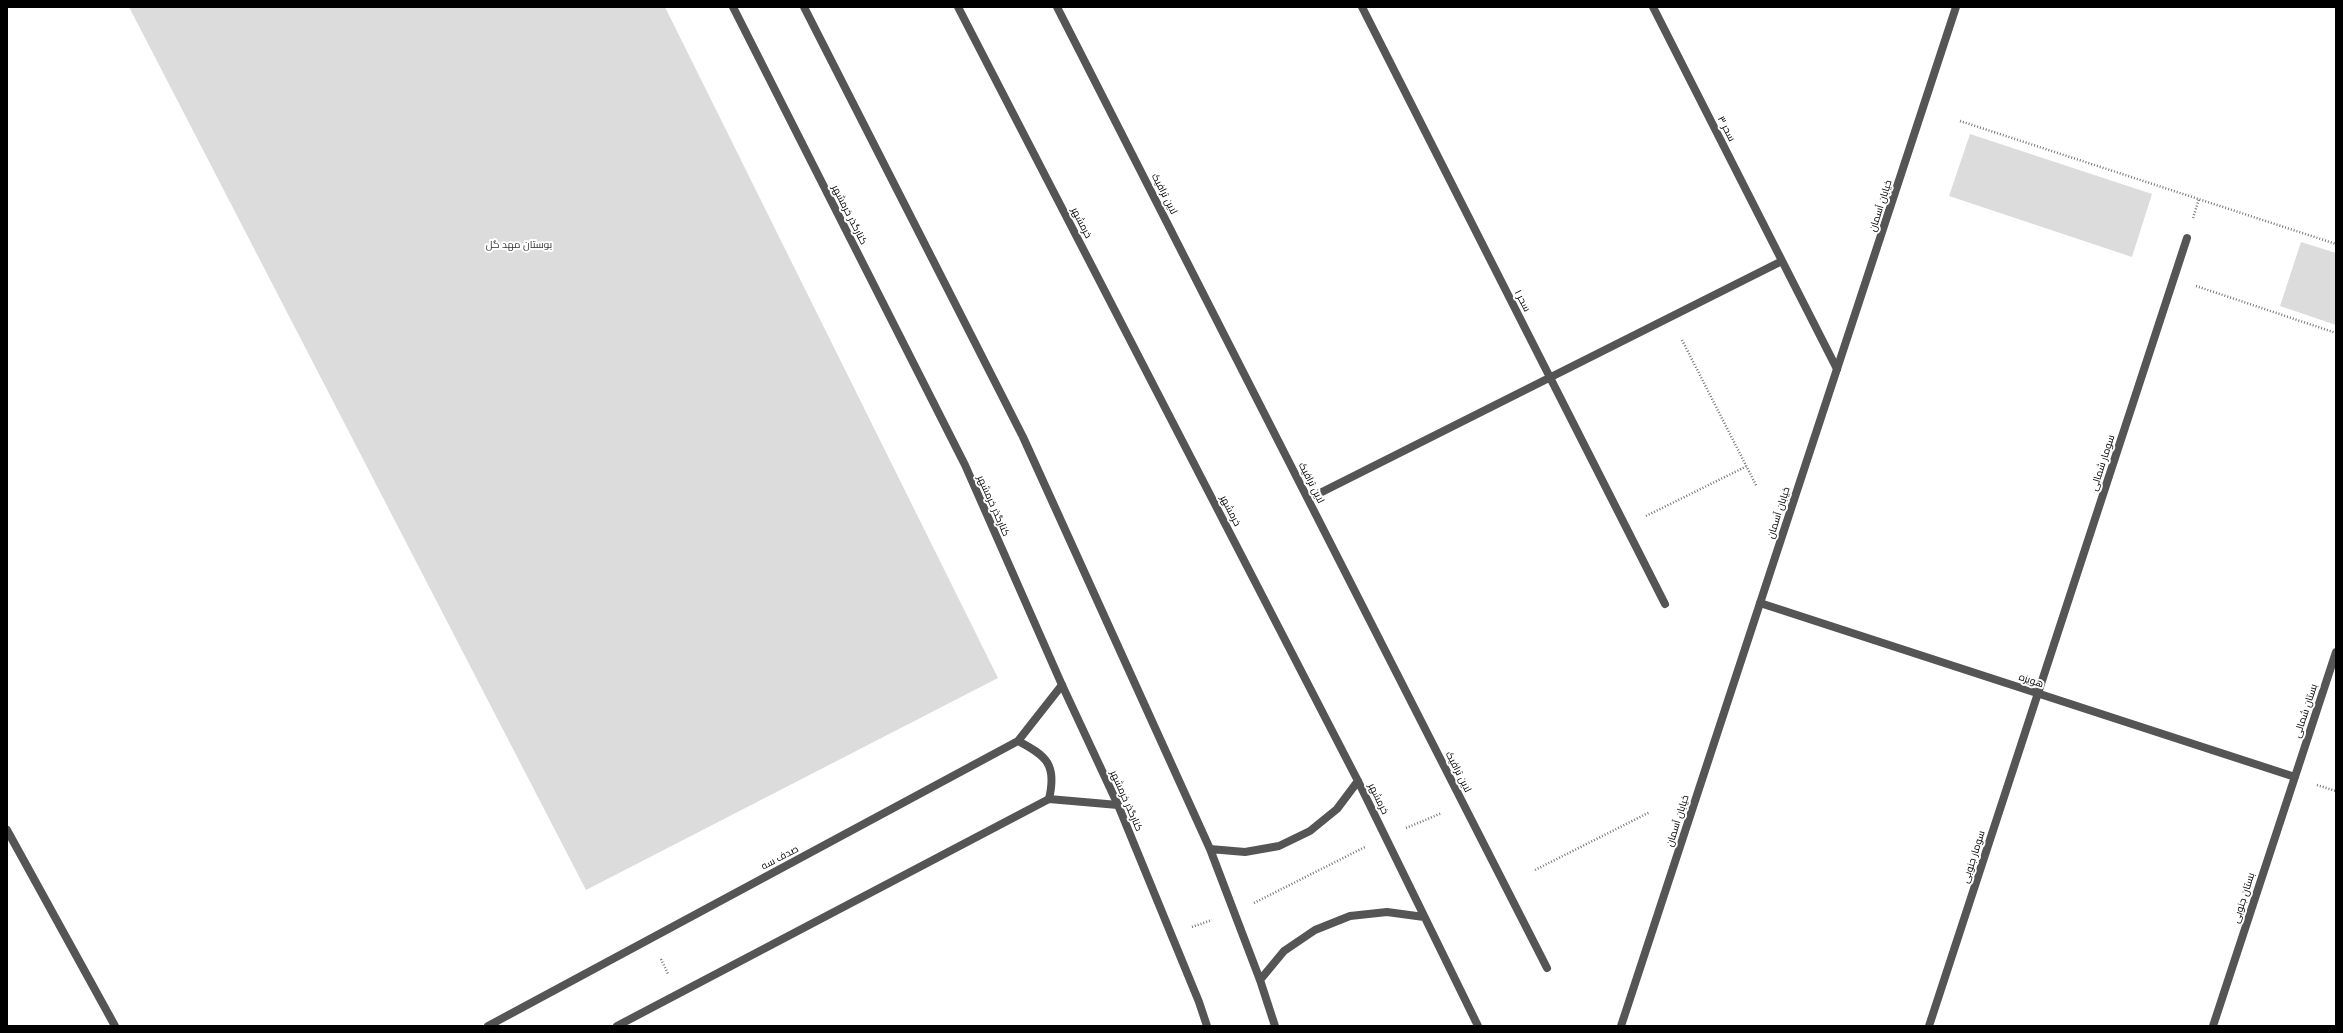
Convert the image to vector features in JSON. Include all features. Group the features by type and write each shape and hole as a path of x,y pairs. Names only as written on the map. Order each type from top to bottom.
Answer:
{"street":[{"name":"کنارگذر خرمشهر","path":"733,7 964,465 1062,685 1118,805 1199,1002 1207,1026"},
{"path":"804,7 1023,437 1210,849 1260,980 1275,1026"},
{"name":"خرمشهر","path":"958,7 1358,781 1478,1026"},
{"name":"لاین ترافیک","path":"1057,7 1547,968"},
{"name":"سحر ۱","path":"1362,7 1665,604"},
{"name":"سحر ۳","path":"1653,7 1837,369"},
{"name":"خیابان آسمان","path":"1621,1026 1956,7"},
{"name":"سومار شمالی","path":"2038,693 2187,238"},
{"path":"1308,499 1782,260"},
{"name":"هویزه","path":"1760,603 2295,777"},
{"name":"بستان شمالی","path":"2295,777 2336,652"},
{"name":"صدف سه","path":"488,1026 1018,741 1062,685"},
{"name":"سومار جنوبی","path":"1929,1026 2038,693"},
{"path":"1018,741 1040,752 1050,765 1052,784 1049,799"},
{"name":"بستان جنوبی","path":"2213,1026 2295,777"},
{"path":"1210,849 1245,852 1285,843 1310,831 1337,809 1358,781"},
{"path":"617,1026 1049,799 1118,805"},
{"path":"7,830 115,1026"},
{"path":"1260,980 1284,951 1315,930 1350,916 1387,912 1424,917"}],"path":[{"path":"1960,121 2336,244"},
{"path":"2196,286 2336,333"},
{"path":"1682,340 1757,488"},
{"path":"1646,516 1747,466"},
{"path":"2317,785 2336,791"},
{"path":"1170,934 1234,913 1385,837 1463,805"},
{"path":"1535,870 1650,812"},
{"path":"651,939 678,994"}],"green space":[{"name":"بوستان مهد گل","path":"129,7 665,7 998,678 586,890"},
{"path":"1970,134 2152,194 2132,257 1949,196"},
{"path":"2301,242 2336,253 2336,325 2280,306"}]}
